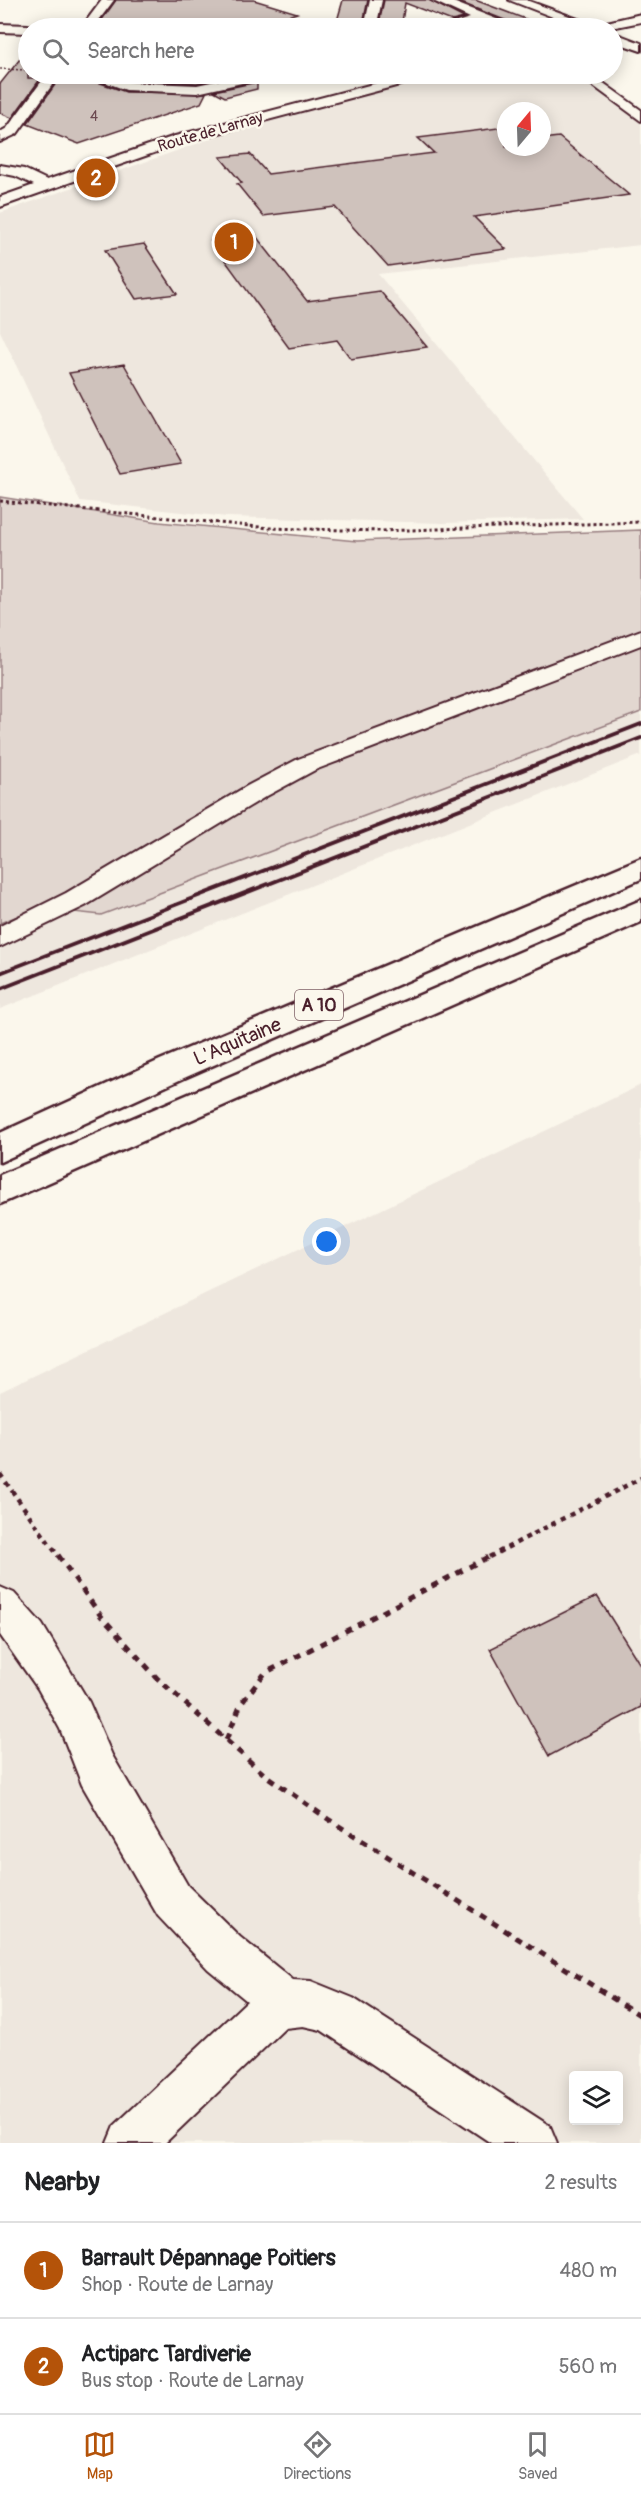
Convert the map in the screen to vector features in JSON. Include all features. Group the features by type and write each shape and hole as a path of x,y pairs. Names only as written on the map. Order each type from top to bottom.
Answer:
{"highway":[{"name":"L'Aquitaine","path":"0,1148 172,1069 641,868"},
{"name":"L'Aquitaine","path":"0,1190 641,910"}],"street":[{"path":"94,18 108,0"},
{"path":"372,18 376,0"},
{"path":"437,0 485,18"},
{"path":"515,0 564,18"},
{"path":"623,22 641,18"},
{"path":"0,28 18,29"},
{"path":"623,40 641,47"},
{"path":"0,138 12,131 46,84"},
{"path":"122,84 190,90 218,84"},
{"name":"Route de Larnay","path":"0,202 94,168 203,133 387,84"},
{"path":"596,84 641,117"},
{"path":"0,169 19,172 94,168"},
{"path":"19,172 45,185"},
{"path":"0,175 27,192"},
{"path":"0,937 90,892 170,845 229,806 295,770 539,673 641,637"},
{"path":"0,1606 27,1638 52,1675 75,1716 97,1770 173,1901 224,1953 285,2003"},
{"path":"131,2143 269,2011 285,2003 309,2002 337,2014 533,2143"}],"path":[{"path":"0,69 18,70"},
{"path":"0,501 269,528 380,531 641,522"},
{"path":"0,1474 101,1616 157,1678 265,1775 328,1819 641,2016"},
{"path":"226,1740 238,1705 249,1688 265,1673 641,1478"}],"shaded area":[{"path":"405,84 591,84 641,119 641,245 378,274 583,519 443,523 227,517 80,501 0,331 0,213 230,132"},
{"path":"0,497 159,522 357,541 641,530 641,712 101,915 38,908 0,923"},
{"path":"641,712 641,755 0,1009 0,923 38,908 101,915"},
{"path":"641,1085 641,2143 0,2143 0,1392"}],"building":[{"path":"116,0 254,0 297,13 282,18 103,18"},
{"path":"343,0 368,0 364,18 338,18"},
{"path":"384,0 429,0 464,18 444,18 405,3 403,18 380,18"},
{"path":"454,0 475,0 523,18 500,18"},
{"path":"18,62 18,84 37,84 12,118 0,113 0,84"},
{"path":"55,84 103,84 126,92 206,93 201,103 79,144 27,124"},
{"path":"257,84 257,89 225,97 214,91"},
{"path":"497,128 497,156 551,156 551,138 559,137 629,195 474,217 506,249 388,266 335,207 263,216 237,184 242,183 220,157 250,154 268,174 434,153 418,138"},
{"path":"255,235 307,301 380,291 427,347 351,359 337,340 289,348 211,241"},
{"path":"144,244 177,294 136,299 105,250"},
{"path":"124,364 181,464 120,474 69,373"},
{"path":"597,1596 641,1666 641,1707 549,1756 490,1649"}],"railway":[{"path":"0,973 641,724"},
{"path":"0,989 641,738"}],"place":[{"name":"Actiparc Tardiverie","path":"96,178"},
{"name":"Barrault Dépannage Poitiers","path":"234,242"}]}
